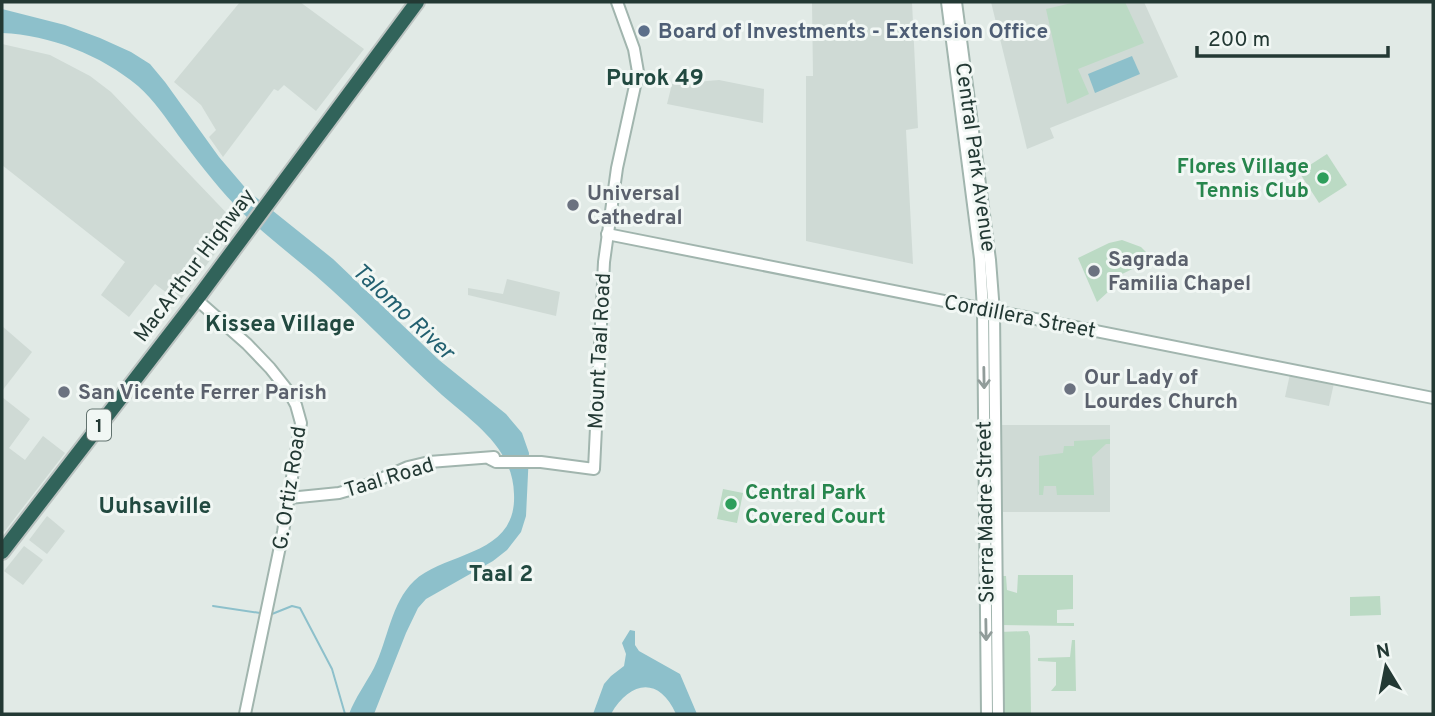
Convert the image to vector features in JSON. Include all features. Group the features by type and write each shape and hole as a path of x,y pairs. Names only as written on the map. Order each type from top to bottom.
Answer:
{"highway":[{"name":"MacArthur Highway","path":"2,552 196,299 417,2"}],"street":[{"name":"Mount Taal Road","path":"594,469 597,360 607,234 617,168 638,72 634,49 617,2"},
{"name":"Central Park Avenue","path":"947,2 988,311"},
{"name":"Central Park Avenue","path":"956,2 990,260 988,311"},
{"name":"Cordillera Street","path":"607,234 1433,398"},
{"name":"G. Ortiz Road","path":"196,299 247,344 282,384 300,416 301,432 289,498 245,714"},
{"name":"Sierra Madre Street","path":"987,714 988,311"},
{"name":"Sierra Madre Street","path":"988,311 998,714"},
{"name":"Taal Road","path":"289,498 339,493 367,485 408,467 429,462 494,459 594,469"}],"shaded area":[{"path":"240,2 300,2 364,49 316,111 284,85 278,91 274,89 223,157 209,137 216,130 201,105 174,82"},
{"path":"812,2 912,2 918,128 906,130 913,264 806,241 806,76 813,76"},
{"path":"991,2 1144,2 1178,77 1050,128 1054,138 1027,149"},
{"path":"2,44 50,55 90,76 111,92 237,224 179,302 155,284 129,317 101,295 125,262 2,165"},
{"path":"719,80 764,89 763,123 667,104 672,84"},
{"path":"507,279 560,292 556,316 468,295 468,288 503,294"},
{"path":"2,326 32,352 2,391"},
{"path":"1290,374 1334,383 1329,406 1285,397"},
{"path":"2,397 30,419 9,448 25,460 43,436 65,453 4,532 2,529"},
{"path":"999,425 1110,425 1110,512 1000,512"},
{"path":"47,516 65,531 47,554 29,540"},
{"path":"24,546 43,560 23,585 4,571"}],"green space":[{"path":"1076,2 1125,2 1144,43 1078,69 1089,94 1067,104 1046,9"},
{"name":"Flores Village Tennis Club","path":"1327,154 1347,185 1319,203 1299,172"},
{"path":"1122,240 1141,247 1153,259 1118,276 1120,281 1097,302 1078,258 1109,243"},
{"path":"1110,439 1110,444 1106,444 1092,457 1094,495 1057,495 1056,486 1044,486 1043,495 1039,495 1039,456 1063,453 1064,446 1074,446 1074,441"},
{"name":"Central Park Covered Court","path":"723,489 743,493 737,523 717,519"},
{"path":"1018,575 1073,575 1073,609 1057,610 1057,623 1074,623 1074,626 1000,625 1000,576 1006,576 1007,590 1017,593"},
{"path":"1380,596 1381,615 1350,616 1350,597"},
{"path":"1028,631 1031,714 1001,714 1000,632"},
{"path":"1072,640 1075,640 1076,691 1051,691 1056,685 1056,662 1038,661 1038,658 1070,657"}],"water":[{"path":"2,9 65,25 100,38 150,64 219,157 248,191 333,259 439,360 506,414 522,433 529,453 526,516 521,532 507,550 493,561 426,599 418,608 374,714 349,714 379,657 400,600 414,581 427,571 477,550 504,530 512,515 514,494 507,463 479,426 442,395 331,289 244,215 212,180 160,109 138,86 108,65 74,49 38,38 2,33"},
{"path":"1132,56 1140,74 1095,93 1088,74"},
{"path":"630,630 635,631 635,645 639,651 680,674 697,714 676,714 661,693 644,687 627,695 611,714 593,714 604,684 624,666 626,654 622,643"}],"waterway":[{"path":"213,606 260,613"},
{"path":"272,614 292,606 300,608 332,669 345,714"}],"place":[{"name":"Board of Investments - Extension Office","path":"644,31"},
{"name":"Flores Village Tennis Club","path":"1323,178"},
{"name":"Universal Cathedral","path":"573,205"},
{"name":"Sagrada Familia Chapel","path":"1094,271"},
{"name":"Our Lady of Lourdes Church","path":"1070,389"},
{"name":"San Vicente Ferrer Parish","path":"64,392"},
{"name":"Central Park Covered Court","path":"731,504"}],"district":[{"name":"Purok 49","path":"655,77"},
{"name":"Kissea Village","path":"280,323"},
{"name":"Uuhsaville","path":"155,505"},
{"name":"Taal 2","path":"501,573"}],"water label":[{"name":"Talomo River","path":"404,311"}]}
